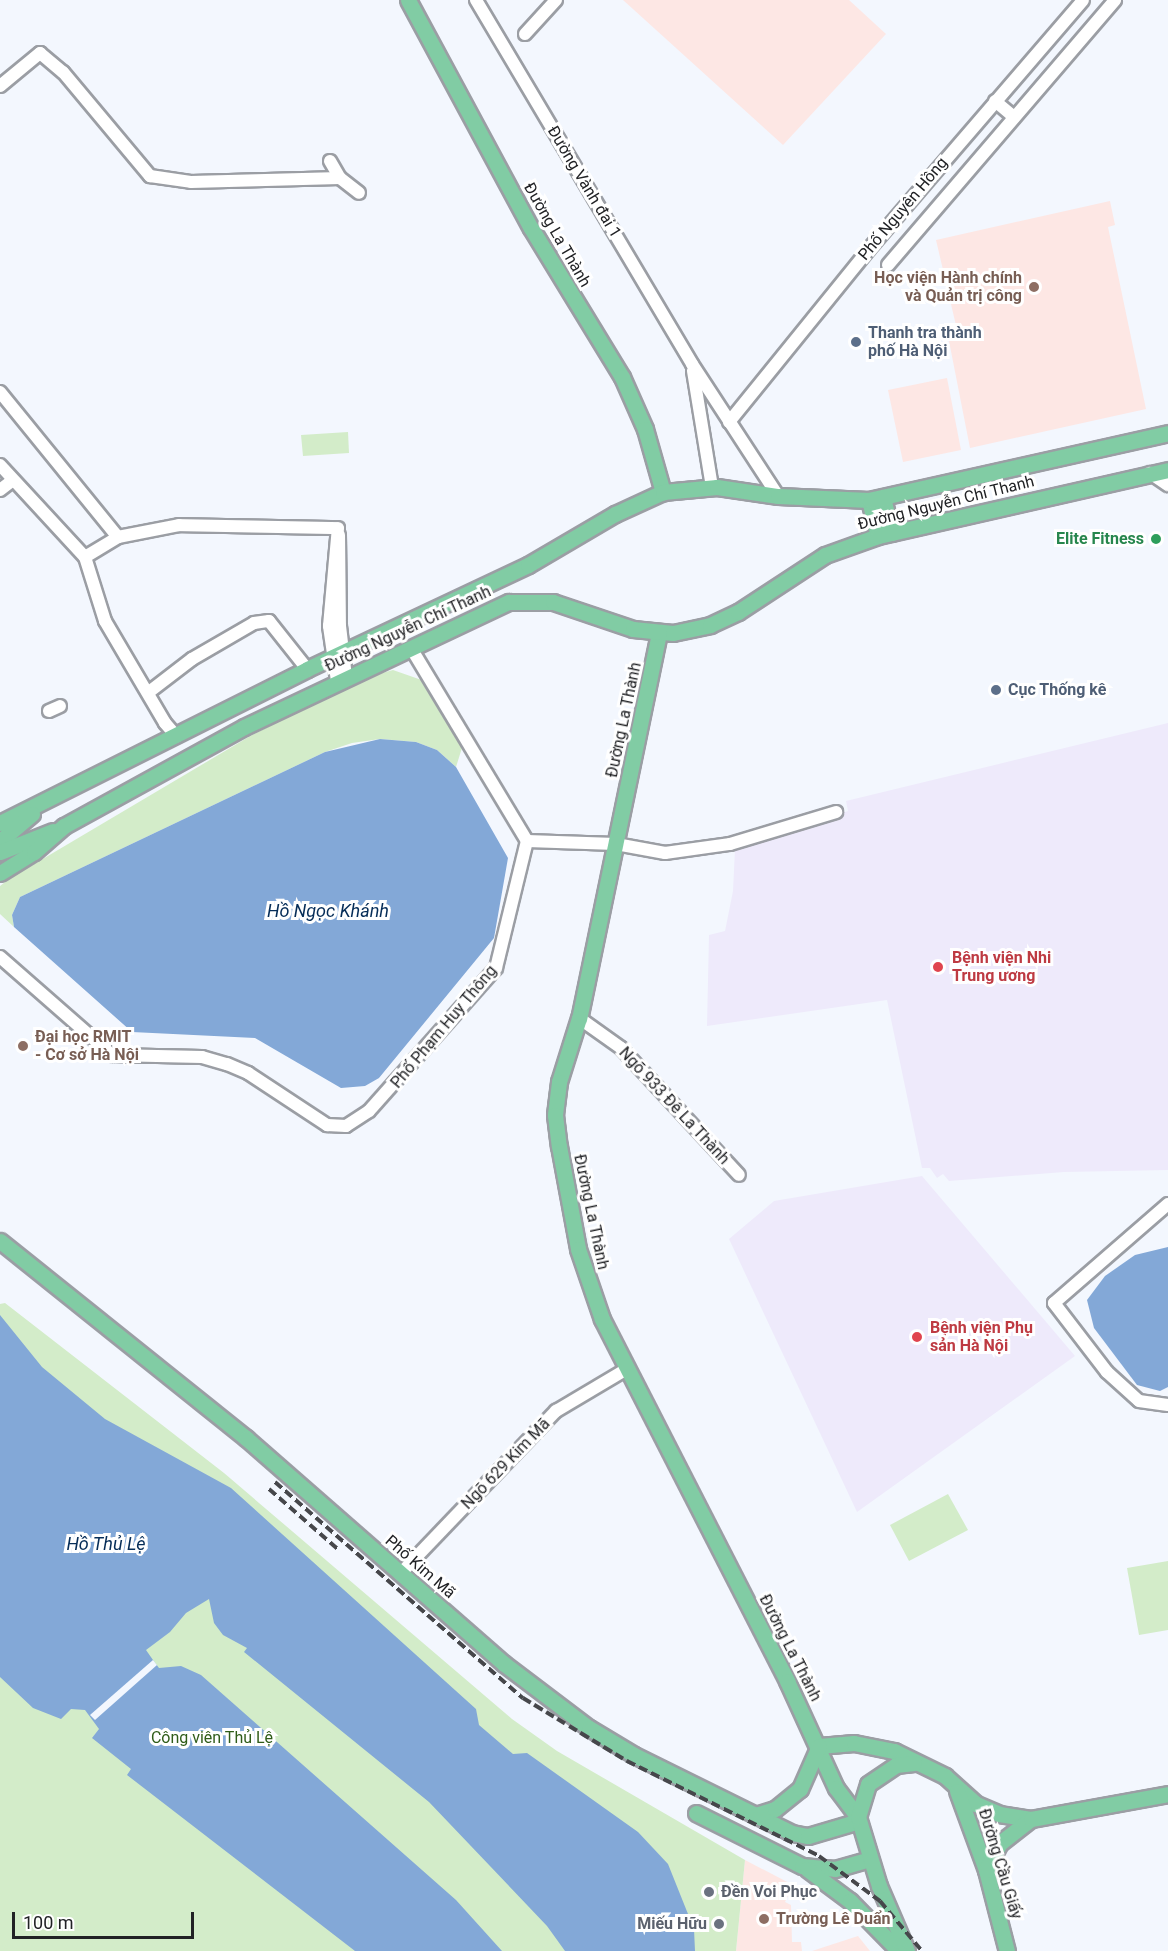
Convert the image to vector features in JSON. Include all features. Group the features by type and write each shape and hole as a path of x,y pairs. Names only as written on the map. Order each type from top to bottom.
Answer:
{"main road":[{"name":"Đường La Thành","path":"408,0 531,228 622,377 645,429 663,492"},
{"name":"Đường Nguyễn Chí Thanh","path":"0,823 177,737 308,669 500,578 615,514 663,492 712,487 778,496 876,499 1168,433"},
{"name":"Đường Nguyễn Chí Thanh","path":"0,873 34,852 64,826 244,727 341,679 509,602 553,602 613,623 659,633 710,626 738,612 825,555 884,535 1168,470"},
{"path":"876,499 884,535"},
{"path":"500,578 509,602"},
{"name":"Đường La Thành","path":"659,633 579,1018 559,1082 555,1115 559,1146 578,1249 602,1320 625,1370 819,1746 836,1788 858,1819"},
{"path":"0,841 49,801"},
{"path":"0,852 64,826"},
{"name":"Phố Kim Mã","path":"0,1241 246,1438 503,1662 581,1722 634,1755 777,1827 808,1836 858,1819"},
{"path":"734,1832 751,1812 775,1809 800,1789 819,1746 875,1745 945,1776 957,1789 989,1811 1031,1819 1168,1794"},
{"path":"908,1951 869,1859 858,1819 868,1784 896,1765 914,1763"},
{"name":"Đường Cầu Giấy","path":"957,1789 986,1870 1008,1951"},
{"path":"696,1813 802,1866 850,1901 899,1951"},
{"path":"986,1870 1000,1843 1031,1819"},
{"path":"802,1866 835,1869 869,1859"}],"street":[{"name":"Đường Vành đai 1","path":"476,0 692,364 778,496"},
{"path":"525,34 556,0"},
{"name":"Phố Nguyên Hồng","path":"729,422 995,101 1083,0"},
{"name":"Phố Nguyên Hồng","path":"888,266 1115,0"},
{"path":"0,86 40,52 46,56 150,176 191,182 340,178"},
{"path":"995,101 1014,117"},
{"path":"330,161 340,178 359,194"},
{"path":"692,364 712,487"},
{"path":"0,392 118,537"},
{"path":"0,465 85,556 99,608 165,723 177,737"},
{"path":"1150,473 1168,485"},
{"path":"0,490 13,480"},
{"path":"85,556 118,537 179,525 338,528 338,655 341,679"},
{"path":"149,692 192,659 254,623 269,621 308,669"},
{"path":"411,648 527,841 616,844 664,852 730,844 836,813"},
{"name":"Phố Phạm Huy Thông","path":"0,957 112,1055 202,1057 227,1064 327,1125 346,1126 383,1099 408,1063 496,968 527,841"},
{"name":"Ngõ 933 Đê La Thành","path":"579,1018 621,1048 739,1175"},
{"path":"1168,1204 1054,1303 1107,1372 1138,1401 1168,1405"},
{"name":"Ngõ 629 Kim Mã","path":"400,1574 556,1411 625,1370"}],"shaded area":[{"path":"623,0 849,0 886,34 783,145"},
{"name":"Học viện Hành chính và Quản trị công","path":"1110,201 1115,225 1108,227 1146,409 970,448 948,336 958,334 936,240"},
{"path":"947,378 961,450 903,462 888,390"},
{"name":"Bệnh viện Nhi Trung ương","path":"1168,723 1168,1170 1064,1172 949,1181 943,1174 937,1178 930,1168 922,1168 887,1000 707,1026 709,935 725,931 733,891 735,849 848,811 846,801"},
{"name":"Bệnh viện Phụ sản Hà Nội","path":"922,1176 1075,1356 857,1512 729,1239 774,1201"},
{"name":"Trường Lê Duẩn","path":"745,1860 793,1885 785,1902 791,1905 792,1942 801,1942 802,1951 736,1951"},
{"name":"Trường Lê Duẩn","path":"858,1936 870,1951 812,1951"}],"green space":[{"path":"348,432 349,453 303,456 301,435"},
{"path":"393,670 433,684 466,735 456,767 437,750 416,742 380,739 352,743 325,752 20,897 12,915 14,927 0,914 0,886 9,879 252,735 371,676"},
{"name":"Hồ Thủ Lệ","path":"5,1303 224,1473 512,1719 557,1751 745,1860 736,1951 0,1951 0,1304"},
{"path":"948,1494 968,1530 909,1561 890,1525"},
{"path":"1168,1561 1168,1630 1139,1635 1127,1568"}],"water":[{"name":"Hồ Ngọc Khánh","path":"380,739 416,742 437,750 456,767 508,858 494,938 379,1078 365,1086 341,1088 255,1038 132,1032 14,927 12,915 20,897 325,752"},
{"path":"1168,1247 1168,1387 1160,1391 1137,1385 1094,1328 1087,1300 1105,1276 1135,1255"},
{"name":"Hồ Thủ Lệ","path":"0,1315 42,1367 105,1419 231,1488 476,1709 479,1725 513,1754 527,1753 638,1832 668,1864 694,1929 695,1951 565,1951 547,1926 429,1802 244,1652 247,1648 223,1635 214,1623 209,1599 186,1613 170,1632 146,1650 159,1668 181,1666 201,1675 456,1900 502,1951 355,1951 127,1775 131,1769 92,1738 99,1729 85,1710 71,1709 61,1719 33,1708 0,1677"}],"pier":[{"path":"153,1660 157,1665 95,1720 90,1715"}],"railway":[{"path":"275,1482 523,1698 627,1761 819,1856 880,1901 922,1951"},
{"path":"269,1489 339,1550"}],"place":[{"name":"Học viện Hành chính và Quản trị công","path":"1034,287"},
{"name":"Thanh tra thành phố Hà Nội","path":"856,342"},
{"name":"Elite Fitness","path":"1156,539"},
{"name":"Cục Thống kê","path":"996,690"},
{"name":"Bệnh viện Nhi Trung ương","path":"938,967"},
{"name":"Đại học RMIT - Cơ sở Hà Nội","path":"23,1046"},
{"name":"Bệnh viện Phụ sản Hà Nội","path":"917,1337"},
{"name":"Đền Voi Phục","path":"709,1892"},
{"name":"Trường Lê Duẩn","path":"764,1919"},
{"name":"Miếu Hữu","path":"719,1924"}],"park label":[{"name":"Công viên Thủ Lệ","path":"212,1738"}]}
